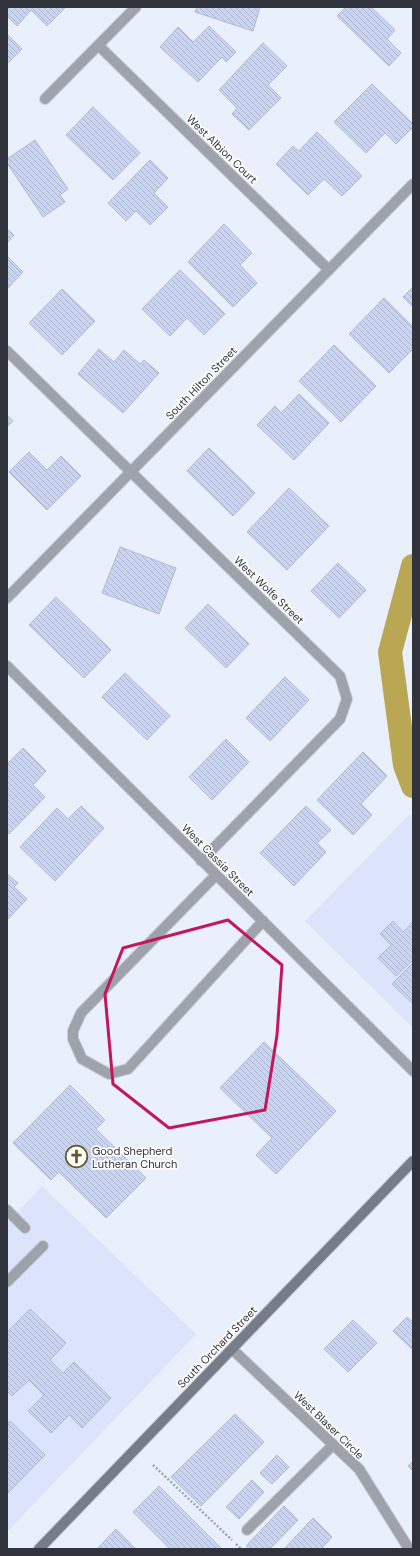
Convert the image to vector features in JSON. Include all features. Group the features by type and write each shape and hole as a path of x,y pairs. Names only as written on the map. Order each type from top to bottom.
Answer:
{"main road":[{"name":"South Orchard Street","path":"39,1549 413,1161"}],"street":[{"path":"45,99 136,7"},
{"name":"West Albion Court","path":"99,46 329,270"},
{"name":"South Hilton Street","path":"7,598 413,184"},
{"name":"West Wolfe Street","path":"7,351 340,676 347,699 340,720 201,861"},
{"name":"West Cassia Street","path":"7,666 413,1071"},
{"path":"216,875 81,1013 73,1031 73,1039 82,1059 109,1074 128,1069 263,921"},
{"path":"7,1210 25,1228"},
{"path":"7,1282 43,1246"},
{"name":"West Blaser Circle","path":"232,1349 359,1469 410,1549"},
{"path":"247,1530 333,1445"}],"path":[{"path":"153,1465 241,1549"}],"highlighted area":[{"path":"228,920 282,965 277,1035 265,1110 169,1128 113,1084 105,994 123,948"}],"shaded area":[{"path":"410,814 413,821 413,1028 305,921"},
{"path":"42,1186 196,1334 7,1532 7,1223"}],"building":[{"path":"7,7 65,8 47,26 31,10 17,26 7,16"},
{"path":"197,7 260,7 253,31 195,12"},
{"path":"346,7 371,7 395,30 387,39 401,53 389,66 337,16"},
{"path":"209,26 236,52 226,62 222,57 198,82 160,47 178,27 193,42"},
{"path":"7,34 22,49 7,64"},
{"path":"263,43 287,66 268,85 281,98 249,130 232,114 237,108 219,90"},
{"path":"372,84 413,124 413,127 396,144 385,133 366,153 334,122"},
{"path":"93,107 140,153 113,180 66,135"},
{"path":"317,132 362,176 342,196 324,179 308,195 276,164 293,146 299,151"},
{"path":"35,140 68,189 60,195 65,202 43,217 7,163 7,159"},
{"path":"150,160 168,178 154,193 168,207 150,225 136,211 126,221 108,203"},
{"path":"224,224 252,253 240,265 257,283 233,307 188,262"},
{"path":"7,229 14,235 7,243"},
{"path":"7,256 23,272 7,289"},
{"path":"180,270 225,314 204,335 187,318 170,336 142,309"},
{"path":"413,287 413,307 403,297"},
{"path":"62,289 95,321 62,355 29,323"},
{"path":"384,298 413,327 413,349 389,373 349,334"},
{"path":"334,345 376,386 341,422 299,381"},
{"path":"99,349 114,362 124,350 140,364 144,360 159,373 123,413 78,374"},
{"path":"299,394 329,423 294,460 257,425 275,406 281,413"},
{"path":"7,415 13,421 7,427"},
{"path":"209,448 255,493 233,516 187,471"},
{"path":"29,452 47,470 61,456 81,476 47,510 9,472"},
{"path":"289,488 329,526 287,570 247,532"},
{"path":"120,547 176,568 159,614 102,593"},
{"path":"338,563 366,590 339,618 311,591"},
{"path":"56,597 111,650 84,678 29,625"},
{"path":"208,604 249,644 226,668 185,628"},
{"path":"125,673 170,716 147,740 102,697"},
{"path":"285,677 309,700 270,741 246,718"},
{"path":"226,739 249,762 212,800 189,777"},
{"path":"23,748 46,771 33,785 45,797 9,834 7,832 7,764"},
{"path":"363,752 387,776 361,804 372,815 353,835 317,800"},
{"path":"81,806 104,828 55,881 20,847 57,808 68,819"},
{"path":"306,806 331,830 317,843 326,852 294,886 260,853"},
{"path":"7,874 18,883 14,887 27,899 7,920"},
{"path":"393,921 403,932 413,922 413,960 396,976 378,958 391,945 380,934"},
{"path":"413,963 413,1004 392,984"},
{"path":"264,1042 336,1111 276,1174 256,1155 272,1138 220,1088"},
{"name":"Good Shepherd Lutheran Church","path":"70,1085 105,1120 96,1129 146,1178 106,1218 59,1172 51,1180 13,1143"},
{"path":"30,1309 66,1343 50,1360 63,1373 74,1362 111,1398 82,1428 69,1415 51,1433 28,1411 44,1395 29,1380 12,1396 7,1391 7,1332"},
{"path":"407,1317 413,1322 413,1350 393,1331"},
{"path":"353,1320 377,1343 348,1372 324,1349"},
{"path":"235,1414 264,1442 201,1506 171,1477"},
{"path":"10,1421 45,1455 7,1494 7,1424"},
{"path":"277,1455 289,1467 272,1484 260,1473"},
{"path":"413,1461 413,1471 408,1466"},
{"path":"252,1480 264,1492 239,1519 226,1507"},
{"path":"159,1486 222,1549 170,1549 133,1512"},
{"path":"284,1506 298,1520 270,1549 249,1549 246,1546"},
{"path":"313,1518 332,1537 321,1549 284,1549"},
{"path":"116,1529 136,1549 97,1549"}],"waterway":[{"path":"413,566 390,652 405,765 413,786"}],"place":[{"name":"Good Shepherd Lutheran Church","path":"76,1157"}]}
